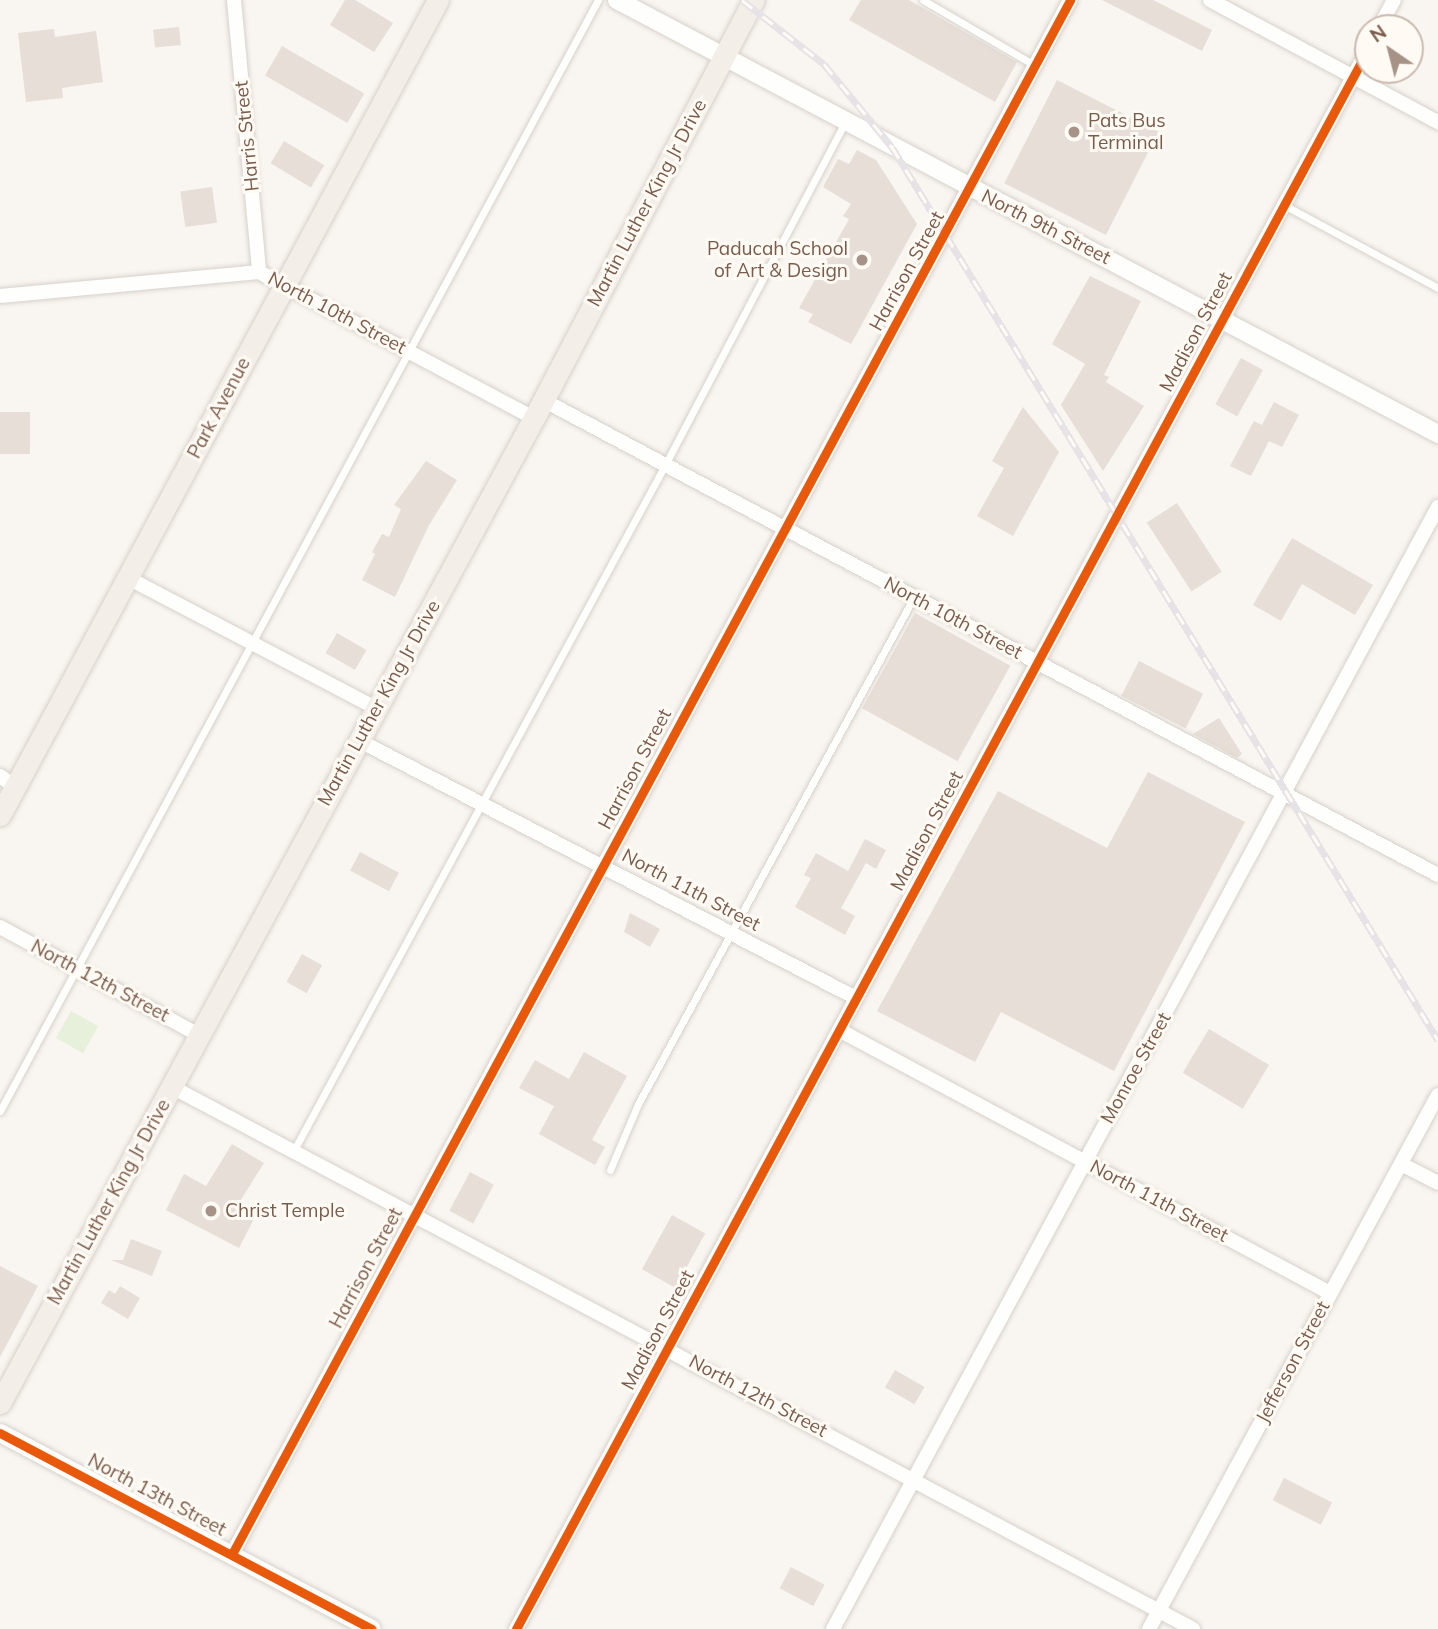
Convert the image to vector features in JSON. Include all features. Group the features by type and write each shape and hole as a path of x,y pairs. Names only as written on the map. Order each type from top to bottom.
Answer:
{"main road":[{"name":"Park Avenue","path":"0,815 7,782 128,578 438,0"},
{"name":"Martin Luther King Jr Drive","path":"0,1403 538,409 753,0"}],"street":[{"name":"Harris Street","path":"234,0 259,272"},
{"name":"North 9th Street","path":"617,0 722,59 1223,318 1438,434"},
{"name":"Harrison Street","path":"232,1554 785,528 972,189 1070,0"},
{"path":"1210,0 1438,122"},
{"name":"Madison Street","path":"516,1629 1353,76"},
{"name":"North 10th Street","path":"0,296 259,272 407,351 665,465 1438,875"},
{"name":"Monroe Street","path":"832,1629 1286,794 1438,507"},
{"path":"128,578 376,708"},
{"name":"North 11th Street","path":"358,740 604,863 856,998"},
{"name":"North 12th Street","path":"0,927 199,1035"},
{"name":"North 11th Street","path":"839,1030 1330,1293"},
{"name":"North 12th Street","path":"172,1087 415,1213 1193,1629"},
{"name":"Jefferson Street","path":"1149,1629 1330,1293 1403,1165 1438,1095"},
{"path":"1403,1165 1438,1183"},
{"name":"North 13th Street","path":"0,1433 371,1629"}],"lane":[{"path":"0,1111 598,0"},
{"path":"923,0 1036,66"},
{"path":"294,1150 665,465 845,122"},
{"path":"1284,205 1438,289"},
{"path":"610,1170 638,1104 914,597"}],"green space":[{"path":"71,1011 98,1026 83,1053 56,1038"}],"building":[{"path":"345,0 355,0 393,23 374,52 330,25"},
{"path":"861,0 909,0 1017,62 995,102 849,20"},
{"path":"1102,0 1153,0 1212,30 1202,51"},
{"path":"179,27 181,45 155,48 153,30"},
{"path":"54,29 55,37 96,31 103,82 62,88 63,98 26,102 18,33"},
{"path":"282,46 364,94 347,123 265,75"},
{"path":"1057,80 1159,132 1106,235 1004,183"},
{"path":"284,141 324,165 311,187 271,163"},
{"name":"Paducah School of Art & Design","path":"857,150 876,160 917,224 851,344 808,322 813,314 799,308 849,219 843,216 851,204 823,187 838,159 849,164"},
{"path":"212,187 217,223 185,227 180,191"},
{"path":"1090,276 1141,301 1104,375 1109,377 1106,382 1144,406 1103,471 1061,405 1085,364 1052,344"},
{"path":"1241,358 1263,370 1237,416 1215,404"},
{"path":"1274,402 1299,415 1282,447 1269,441 1251,476 1230,466 1254,421 1262,425"},
{"path":"1023,407 1059,452 1013,536 977,516 1004,468 992,461"},
{"path":"0,412 30,412 30,454 0,454"},
{"path":"426,461 457,480 429,525 395,597 362,580 375,554 372,552 382,534 389,537 401,509 394,505"},
{"path":"1177,503 1222,572 1191,591 1147,523"},
{"path":"1292,538 1373,585 1355,615 1302,584 1281,621 1253,605"},
{"path":"915,613 1010,666 957,761 862,708"},
{"path":"337,633 366,650 355,670 326,653"},
{"path":"1139,661 1203,694 1185,728 1121,696"},
{"path":"1219,718 1242,754 1237,758 1193,734"},
{"path":"1148,772 1245,822 1114,1071 1001,1012 975,1062 877,1011 998,791 1107,848"},
{"path":"865,839 886,850 876,869 866,863 841,908 855,916 845,935 795,907 811,878 804,875 816,853 848,871"},
{"path":"360,852 399,873 389,891 350,871"},
{"path":"630,913 660,929 650,947 624,932"},
{"path":"302,954 322,965 307,993 286,982"},
{"path":"1209,1029 1269,1065 1243,1109 1183,1073"},
{"path":"584,1052 627,1076 592,1140 605,1147 595,1165 539,1134 554,1106 519,1088 535,1060 569,1079"},
{"name":"Christ Temple","path":"232,1144 264,1163 239,1203 257,1213 239,1248 166,1210 184,1174 206,1186"},
{"path":"470,1172 494,1185 473,1224 449,1211"},
{"path":"672,1215 705,1233 675,1288 642,1269"},
{"path":"131,1239 162,1251 152,1276 111,1260 123,1260"},
{"path":"0,1266 38,1286 0,1357"},
{"path":"120,1286 140,1298 128,1319 101,1303 109,1290 115,1294"},
{"path":"895,1370 924,1387 914,1404 885,1387"},
{"path":"1284,1478 1332,1503 1321,1525 1273,1500"},
{"path":"791,1567 825,1585 813,1606 780,1588"}],"railway":[{"path":"742,0 824,64 892,147 1438,1040"}],"cycle path":[{"path":"232,1554 1070,0"},
{"path":"516,1629 1354,75"},
{"path":"0,1433 371,1629"}],"place":[{"name":"Pats Bus Terminal","path":"1074,132"},
{"name":"Paducah School of Art & Design","path":"862,260"},
{"name":"Christ Temple","path":"211,1211"}]}
